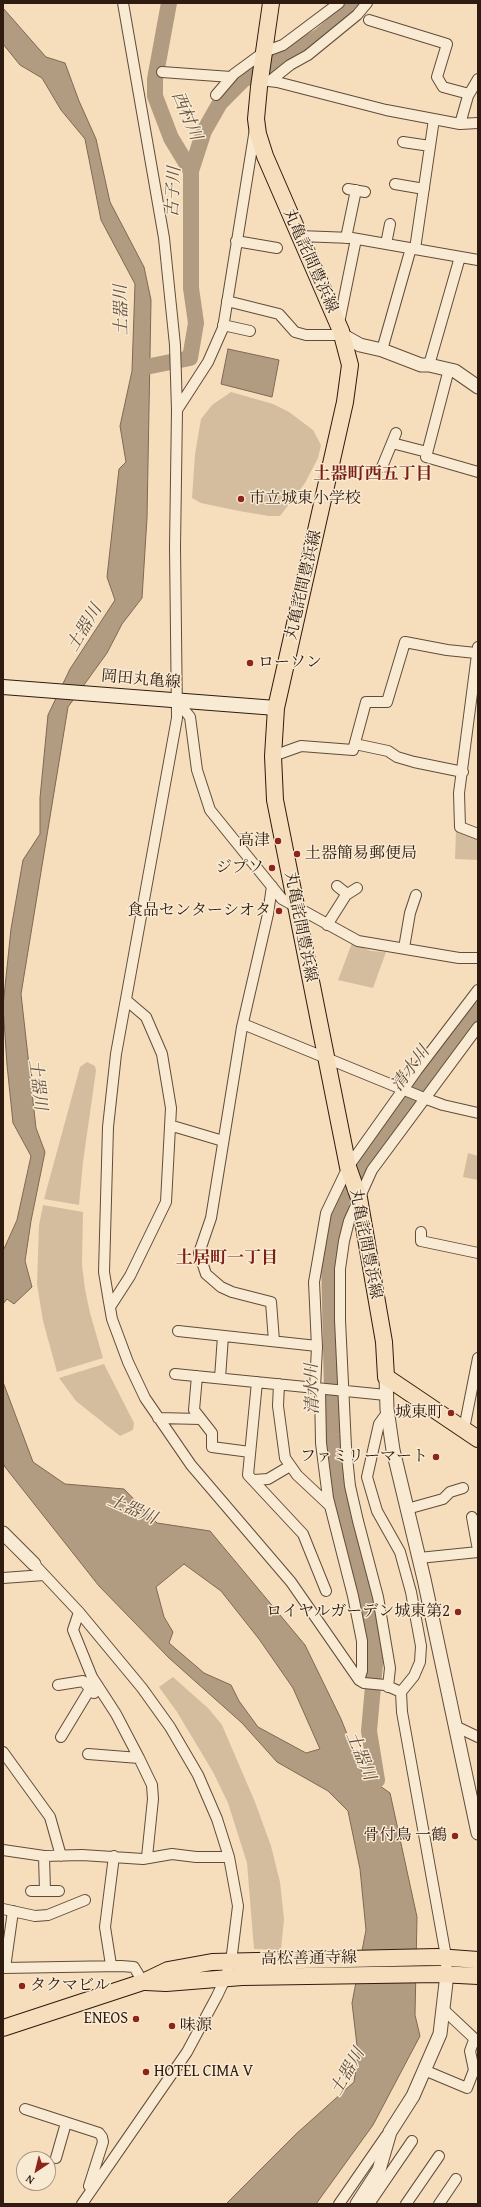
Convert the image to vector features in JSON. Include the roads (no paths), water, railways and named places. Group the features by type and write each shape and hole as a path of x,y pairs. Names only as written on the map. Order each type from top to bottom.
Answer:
{"main road":[{"name":"丸亀詫間豊浜線","path":"271,3 263,54 265,81 256,119 258,134 265,156 340,331 350,365 348,387 276,708 273,756 275,800 348,1168 358,1198 384,1342 386,1377"},
{"name":"岡田丸亀線","path":"3,687 276,708"},
{"path":"386,1377 464,1428 478,1439"},
{"name":"高松善通寺線","path":"3,2028 143,1982 168,1970 235,1960 442,1957 478,1960"},
{"name":"高松善通寺線","path":"143,1982 166,1983 226,1977 443,1974 478,1976"}],"street":[{"path":"123,3 136,67 164,238 175,345 177,410 171,700 177,718 116,1054 108,1127 104,1272 110,1307 128,1362 145,1398 191,1465 291,1582 361,1682 386,1686 401,1692"},
{"path":"216,95 231,78 263,54 283,44 339,3"},
{"path":"265,81 290,65 308,56 357,15 367,3"},
{"path":"369,20 446,44 437,77 443,87 469,94"},
{"path":"162,72 231,78"},
{"path":"460,124 469,94 478,80"},
{"path":"265,81 386,110 460,124 478,123"},
{"path":"177,410 208,362 223,325 256,119"},
{"path":"382,350 413,249 424,189 434,119"},
{"path":"403,142 430,146"},
{"path":"395,184 424,189"},
{"path":"346,238 356,190"},
{"path":"386,244 390,224"},
{"path":"299,236 356,239 478,260"},
{"path":"340,331 356,239"},
{"path":"236,241 277,248"},
{"path":"429,365 460,257"},
{"path":"227,301 279,314 295,332 306,335 340,331 360,345 382,350 421,365 449,369 478,387"},
{"path":"223,325 250,330"},
{"path":"449,369 426,457 478,472"},
{"path":"382,467 396,433"},
{"path":"392,443 427,452"},
{"path":"273,756 301,746 353,750 366,702 387,702 405,642 447,650 477,650 463,772 459,793 460,827 478,834"},
{"path":"171,700 190,717 198,770 210,810 282,898 327,925 358,941 459,958 478,958"},
{"path":"355,744 388,751 397,757 414,762 463,772"},
{"path":"272,886 268,914 243,1024 211,1218 199,1253 206,1274 221,1287 232,1292 271,1302 274,1341"},
{"path":"337,886 347,894"},
{"path":"327,925 347,894 357,888"},
{"path":"404,948 410,912 416,895"},
{"path":"361,1682 363,1664 362,1641 353,1596 330,1506 321,1443 314,1282 322,1233 326,1213 348,1168 478,990"},
{"path":"110,1307 130,1276 166,1202 170,1128 171,1108 162,1054 146,1017 126,1000"},
{"path":"243,1024 425,1099 443,1105 478,1113"},
{"path":"386,1686 390,1668 378,1597 350,1486 342,1392 340,1269 344,1241 358,1198 372,1170 478,1027"},
{"path":"170,1128 176,1127 223,1140"},
{"path":"421,1232 421,1241 478,1254"},
{"path":"178,1331 317,1346"},
{"path":"220,1378 223,1336"},
{"path":"464,1428 478,1358"},
{"path":"175,1374 279,1384 342,1392 386,1395"},
{"path":"197,1376 194,1410 212,1433 212,1447 250,1452"},
{"path":"386,1377 387,1413 393,1450 424,1579 478,1833"},
{"path":"257,1382 248,1475 303,1534 326,1591"},
{"path":"279,1384 278,1406 280,1434 285,1458 297,1474 330,1506"},
{"path":"339,2204 390,2132 413,2096 440,2034 444,2010 442,1957 419,1799 402,1712 401,1692 414,1676 420,1662 421,1646 412,1596 400,1552 377,1511 366,1477 379,1424 387,1413"},
{"path":"158,1418 201,1419"},
{"path":"254,1480 268,1478 290,1466"},
{"path":"407,1509 444,1504 450,1492 463,1488"},
{"path":"419,1558 478,1551 472,1517"},
{"path":"3,1533 79,1612 142,1688 170,1728 198,1775 218,1818 229,1857 238,1906 235,1960 187,2052 83,2202"},
{"path":"3,1578 44,1575"},
{"path":"412,1596 424,1579"},
{"path":"79,1612 72,1630 92,1677 139,1758 152,1784 153,1799 148,1857"},
{"path":"58,1685 83,1680 95,1694 104,1696"},
{"path":"61,1737 90,1689"},
{"path":"455,1726 478,1737"},
{"path":"3,1752 50,1817 61,1856"},
{"path":"88,1754 139,1758"},
{"path":"3,1850 44,1856 114,1856 143,1859 172,1854 196,1857 229,1857"},
{"path":"44,1856 45,1891"},
{"path":"111,1965 105,1927 114,1856"},
{"path":"31,1891 59,1891"},
{"path":"85,1900 48,1915 35,1916 8,1910 4,1968 111,1965 134,1967 143,1982"},
{"path":"424,2070 467,2088 474,2070 470,2059 470,2052 476,2041 444,2010"},
{"path":"25,2109 98,2133 102,2138 103,2142 100,2154 83,2202"},
{"path":"56,2158 66,2123"},
{"path":"357,2204 379,2170 390,2132"},
{"path":"368,2204 412,2141"},
{"path":"406,2204 439,2156"},
{"path":"439,2204 456,2179"}],"water":[{"path":"3,8 46,57 65,63 79,101 96,139 110,202 144,267 151,300 147,518 142,598 122,624 107,653 68,707 21,994 36,1128 45,1152 31,1221 25,1261 32,1287 14,1304 7,1299 3,1304 3,1251 17,1220 31,1156 13,1123 7,1065 3,1006 11,929 23,860 40,834 40,798 48,715 70,669 115,600 107,577 119,469 126,462 120,426 132,371 135,284 101,220 85,139 61,110 42,78 20,65 3,44"},
{"path":"228,349 279,360 272,397 221,384"},
{"name":"土器川","path":"3,1382 33,1462 65,1484 124,1489 157,1523 210,1531 305,1645 341,1719 363,1774 390,1793 417,1917 415,2015 420,2036 373,2125 316,2204 226,2204 296,2134 354,2082 358,2054 352,2003 366,1930 360,1869 348,1811 328,1791 277,1762 242,1723 169,1658 99,1586 3,1463","holes":["184,1564 221,1591 259,1639 293,1688 320,1749 306,1753 258,1727 239,1701 231,1685 204,1673 169,1643 173,1632 164,1617 156,1587"]}],"waterway":[{"name":"西村川","path":"169,3 155,79 155,96 171,138 191,171"},
{"name":"古子川","path":"141,368 190,358 196,323 191,288 191,171 204,131 220,103 243,80 320,36 346,13 354,3"},
{"name":"清水川","path":"356,1793 377,1780 369,1731 376,1653 374,1634 337,1489 333,1435 329,1261 342,1201 367,1160 478,1010"}],"place":[{"name":"市立城東小学校","path":"241,499"},
{"name":"ローソン","path":"250,663"},
{"name":"高津","path":"278,841"},
{"name":"土器簡易郵便局","path":"297,854"},
{"name":"ジプソ","path":"272,868"},
{"name":"食品センターシオタ","path":"279,911"},
{"name":"城東町","path":"451,1413"},
{"name":"ファミリーマート","path":"436,1457"},
{"name":"ロイヤルガーデン城東第2","path":"458,1612"},
{"name":"骨付鳥 一鶴","path":"455,1836"},
{"name":"タクマビル","path":"22,1986"},
{"name":"ENEOS","path":"136,2019"},
{"name":"味源","path":"172,2026"},
{"name":"HOTEL CIMA Ⅴ","path":"146,2072"}],"district":[{"name":"土器町西五丁目","path":"373,475"},
{"name":"土居町一丁目","path":"227,1259"}]}
